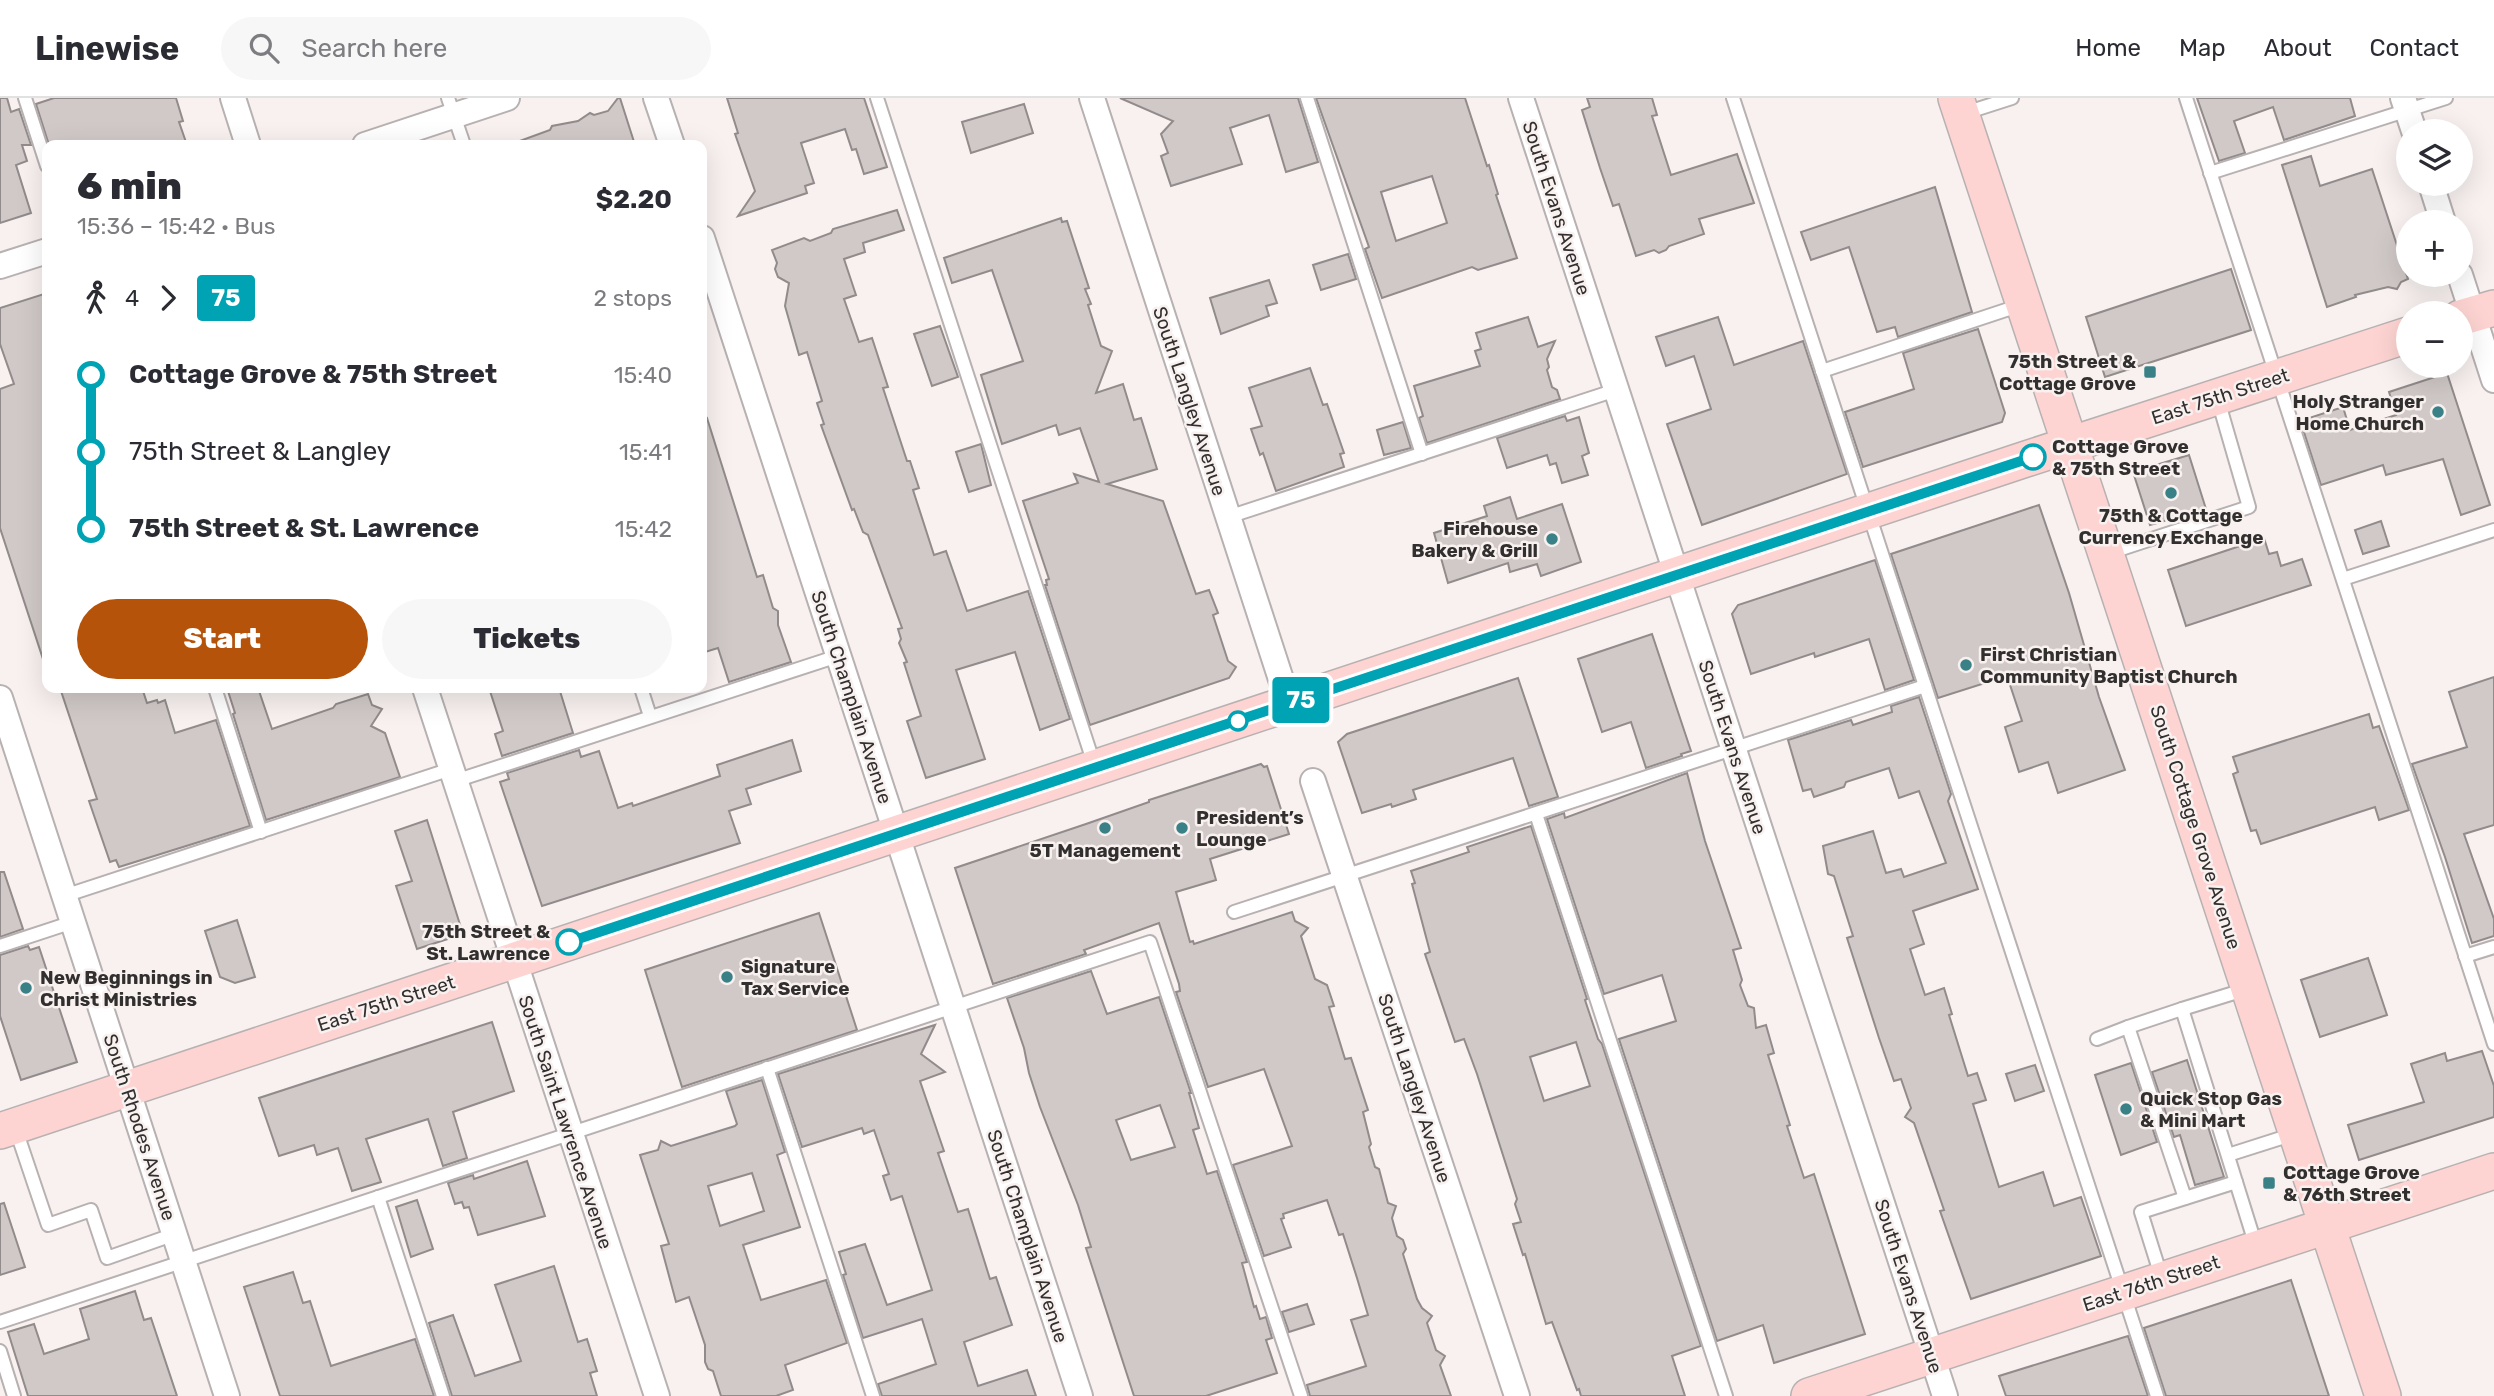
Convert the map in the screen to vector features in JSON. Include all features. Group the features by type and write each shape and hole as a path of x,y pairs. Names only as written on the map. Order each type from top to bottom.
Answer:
{"street":[{"path":"233,98 246,140"},
{"path":"376,140 451,107 507,98"},
{"path":"656,98 669,140"},
{"name":"South Langley Avenue","path":"1092,98 1289,704"},
{"name":"South Evans Avenue","path":"1521,98 1945,1396"},
{"name":"South Cottage Grove Avenue","path":"1959,106 2383,1396"},
{"path":"0,266 42,253"},
{"name":"South Champlain Avenue","path":"707,253 1080,1396"},
{"path":"2465,287 2476,313 2494,380"},
{"name":"East 75th Street","path":"7,1129 1868,511 2396,339"},
{"name":"South Saint Lawrence Avenue","path":"427,693 657,1396"},
{"name":"South Rhodes Avenue","path":"0,698 227,1396"},
{"name":"South Langley Avenue","path":"1313,781 1517,1396"},
{"name":"East 76th Street","path":"1809,1396 2494,1171"}],"lane":[{"path":"25,98 42,151"},
{"path":"877,98 1095,768"},
{"path":"1307,98 1422,454"},
{"path":"1733,98 2157,1396"},
{"path":"1959,106 2012,98"},
{"path":"2186,98 2494,1044"},
{"path":"2210,173 2408,113 2446,98"},
{"path":"451,107 462,140"},
{"path":"1822,371 2022,304"},
{"path":"1228,517 1616,390"},
{"path":"2105,554 2249,507 2217,397"},
{"path":"2343,579 2494,530"},
{"path":"64,896 261,832 650,716 838,656"},
{"path":"1234,912 1925,686"},
{"path":"217,693 261,832"},
{"path":"643,693 650,716"},
{"path":"1536,814 1727,1396"},
{"path":"0,946 73,922"},
{"path":"0,1322 1150,942 1301,1396"},
{"path":"2465,956 2494,947"},
{"path":"2097,1040 2128,1027 2250,988"},
{"path":"2182,1009 2257,1247"},
{"path":"2128,1027 2185,1198"},
{"path":"767,1068 873,1396"},
{"path":"7,1129 48,1225 91,1210 107,1258 175,1234"},
{"path":"2228,1155 2298,1132"},
{"path":"2162,1279 2141,1212 2236,1182"},
{"path":"378,1197 443,1396"},
{"path":"0,1351 14,1396"}],"building":[{"path":"0,98 7,98 11,112 19,109 31,145 22,145 27,161 16,165 31,213 0,223"},
{"path":"54,98 176,98 183,121 179,122 185,140 47,140 36,104"},
{"path":"620,98 633,140 522,140 550,130 552,126 578,121 590,113 594,115 608,111"},
{"path":"727,98 864,98 887,167 864,174 856,149 852,150 845,129 801,143 814,183 805,186 807,193 738,216 755,191 735,134 738,133"},
{"path":"1120,98 1298,98 1318,162 1286,172 1269,115 1230,128 1242,164 1171,186 1161,156 1168,153 1161,134 1173,121"},
{"path":"1316,98 1465,98 1487,166 1489,165 1517,258 1478,270 1472,267 1382,298 1365,249 1369,247","holes":["1432,176 1447,223 1396,241 1381,192"]},
{"path":"1587,98 1652,98 1657,115 1652,116 1671,175 1737,154 1754,203 1699,219 1704,234 1669,246 1659,253 1654,250 1636,256 1619,204 1613,206 1582,110 1590,107"},
{"path":"2197,98 2350,98 2355,116 2284,140 2273,107 2234,121 2245,153 2219,161"},
{"path":"1024,104 1033,133 971,153 962,122"},
{"path":"2311,156 2320,186 2372,169 2396,242 2397,289 2388,287 2355,295 2356,297 2327,307 2282,165"},
{"path":"1935,187 1972,312 1898,337 1895,327 1877,332 1849,247 1811,260 1801,232"},
{"path":"897,210 904,230 863,243 865,252 844,259 856,295 844,299 859,342 872,338 888,387 883,388 907,461 910,461 919,488 913,490 934,555 946,551 967,611 1028,591 1070,719 1040,730 1015,652 956,670 985,759 926,778 907,721 921,716 904,663 907,662 899,643 901,639 898,629 902,628 868,535 863,532 854,509 852,510 821,425 824,424 817,403 822,401 807,352 799,355 785,306 789,283 778,277 772,250 804,238 810,241 831,233 833,229"},
{"path":"1061,218 1062,222 1067,221 1089,288 1085,289 1091,304 1088,305 1101,346 1112,351 1096,393 1123,384 1134,420 1141,418 1157,469 1107,484 1163,501 1196,594 1209,590 1218,613 1213,615 1228,661 1236,667 1229,678 1090,725 1045,585 1049,579 1023,501 1078,483 1074,474 1099,482 1080,428 1059,435 1056,425 1002,444 981,375 1023,361 992,270 952,283 944,258"},
{"path":"1348,254 1356,279 1321,290 1313,265"},
{"path":"2231,269 2251,330 2105,377 2086,317"},
{"path":"1269,280 1277,303 1266,306 1269,316 1221,334 1210,298"},
{"path":"42,295 42,656 0,528 0,389 14,384 0,344 0,308"},
{"path":"1528,317 1538,347 1555,341 1547,359 1547,370 1552,387 1557,390 1560,399 1427,443 1419,418 1423,416 1414,386 1480,366 1475,351 1481,349 1476,333"},
{"path":"1718,317 1734,365 1803,341 1847,474 1702,525 1667,424 1711,409 1694,356 1666,366 1656,337"},
{"path":"940,326 958,377 932,386 914,334"},
{"path":"1978,329 2005,413 2002,422 1863,467 1845,412 1914,389 1903,353"},
{"path":"1310,368 1323,405 1327,404 1344,453 1340,454 1344,467 1276,491 1263,453 1260,455 1251,429 1262,426 1249,388"},
{"path":"2432,378 2449,378 2490,505 2461,515 2443,459 2386,475 2383,465 2321,485 2302,426 2306,419 2343,407 2350,430 2396,415 2389,392"},
{"path":"1565,416 1567,421 1579,417 1589,453 1582,456 1588,475 1562,483 1556,463 1550,465 1547,455 1507,468 1497,438"},
{"path":"707,418 757,577 763,575 773,608 778,611 778,625 791,662 729,682 718,648 707,651"},
{"path":"1403,422 1411,448 1384,455 1377,430"},
{"path":"981,444 991,485 969,492 956,452"},
{"name":"75th & Cottage Currency Exchange","path":"2189,455 2206,509 2150,525 2133,472"},
{"path":"1510,497 1517,519 1562,504 1581,562 1541,576 1537,564 1510,572 1508,563 1448,583 1434,533 1487,516 1484,506"},
{"path":"2039,505 2069,593 2099,697 2125,770 2058,793 2048,762 2019,772 2005,727 2022,721 2007,676 1938,698 1891,554"},
{"path":"2381,521 2389,546 2363,554 2355,530"},
{"path":"2264,538 2269,554 2277,552 2281,566 2302,559 2311,585 2186,626 2168,570"},
{"path":"1875,560 1914,680 1885,690 1869,639 1815,657 1814,653 1751,674 1732,614 1738,605"},
{"path":"1652,634 1691,751 1646,768 1631,722 1602,732 1578,659"},
{"path":"2494,677 2494,825 2464,834 2494,919 2494,936 2472,943 2412,764 2467,747 2449,692"},
{"path":"1518,678 1558,797 1529,806 1513,758 1413,790 1416,799 1362,813 1338,742 1347,734"},
{"path":"62,693 144,693 147,703 165,700 175,733 216,720 250,826 119,867 116,860 110,862 89,801 97,799"},
{"path":"229,693 260,693 272,729 368,694 372,705 382,709 371,726 385,733 400,777 266,820 233,714 235,713"},
{"path":"491,693 561,693 573,733 502,756 495,734 503,731"},
{"path":"1919,697 1951,794 1948,801 1978,889 1913,911 1924,944 1910,949 1925,995 1944,988 1952,1014 1949,1015 1968,1076 1977,1073 1986,1100 1973,1104 1999,1187 2043,1172 2054,1206 2081,1197 2101,1256 1971,1299 1940,1211 1944,1210 1914,1123 1905,1117 1911,1108 1901,1079 1894,1081 1879,1038 1847,938 1853,936 1834,876 1828,874 1823,846 1873,831 1886,873 1901,869 1904,877 1946,863 1919,791 1899,798 1889,768 1846,782 1844,787 1814,797 1811,789 1803,791 1788,740 1851,720 1853,725 1892,712 1891,706"},
{"path":"2369,714 2373,728 2379,726 2409,810 2379,820 2375,807 2261,844 2256,830 2251,831 2233,774 2238,772 2233,757"},
{"path":"792,740 801,771 746,789 751,804 729,811 740,843 542,906 500,782 509,779 507,773 579,750 581,757 599,751 618,808 632,803 633,806 720,776 717,765"},
{"path":"1261,764 1267,766 1289,834 1210,859 1216,880 1176,892 1190,942 1193,941 1194,944 1292,912 1295,921 1308,928 1301,936 1315,979 1327,985 1334,1006 1329,1007 1345,1059 1351,1058 1368,1110 1363,1112 1371,1144 1369,1147 1375,1167 1379,1169 1388,1203 1396,1206 1392,1218 1397,1236 1403,1240 1406,1249 1403,1254 1417,1299 1422,1308 1432,1316 1427,1323 1436,1350 1445,1356 1440,1365 1451,1396 1310,1396 1307,1385 1366,1366 1351,1320 1368,1315 1343,1234 1339,1235 1327,1200 1283,1214 1284,1218 1281,1219 1291,1247 1264,1256 1233,1165 1292,1146 1264,1069 1208,1087 1176,992 1180,991 1179,984 1159,923 1084,950 1086,954 993,984 955,868"},
{"path":"1687,773 1705,841 1741,948 1733,950 1742,980 1740,985 1748,1006 1754,1008 1756,1028 1766,1025 1774,1053 1768,1055 1790,1125 1787,1126 1804,1178 1814,1174 1865,1334 1774,1363 1763,1325 1717,1341 1619,1039 1676,1021 1662,975 1604,994 1547,819 1564,813 1565,818"},
{"path":"427,820 463,934 417,949 396,886 412,881 395,831"},
{"path":"1531,826 1587,999 1585,1000 1602,1044 1701,1346 1672,1356 1685,1396 1581,1396 1552,1322 1546,1324 1513,1224 1521,1222 1515,1204 1517,1199 1464,1039 1455,1042 1425,954 1430,952 1412,884 1415,883 1411,871 1469,852 1467,847","holes":["1576,1042 1590,1086 1544,1101 1530,1057"]},
{"path":"0,872 4,872 23,929 0,937"},
{"path":"819,913 857,1030 682,1087 645,970"},
{"path":"237,920 255,977 235,983 220,977 205,931"},
{"name":"New Beginnings in Christ Ministries","path":"28,946 30,950 39,947 77,1062 21,1080 0,1016 0,955"},
{"path":"2368,958 2387,1015 2320,1037 2301,980"},
{"path":"1091,971 1107,1014 1159,997 1191,1093 1199,1128 1193,1130 1207,1174 1217,1171 1247,1262 1242,1263 1254,1307 1256,1306 1260,1319 1266,1317 1272,1338 1266,1340 1277,1373 1206,1396 1134,1396 1086,1248 1091,1247 1078,1205 1040,1107 1007,998","holes":["1160,1105 1175,1147 1131,1160 1116,1120"]},
{"path":"492,1022 514,1091 453,1112 467,1158 443,1166 428,1119 366,1139 381,1182 352,1191 338,1148 317,1155 314,1145 279,1156 259,1098"},
{"path":"935,1025 921,1054 945,1072 920,1081 944,1151 938,1153 958,1212 968,1209 990,1279 996,1277 1012,1325 964,1342 978,1386 1027,1370 1036,1396 882,1396 878,1384 936,1364 922,1319 863,1338 843,1275 846,1274 839,1252 865,1244 887,1305 932,1290 902,1196 891,1200 883,1176 889,1174 874,1130 864,1134 862,1128 802,1147 778,1074"},
{"path":"2482,1051 2494,1086 2494,1117 2359,1160 2348,1125 2424,1102 2411,1064 2445,1053 2447,1061"},
{"path":"2187,1060 2224,1177 2195,1185 2180,1135 2174,1137 2152,1072"},
{"name":"Quick Stop Gas & Mini Mart","path":"2131,1063 2157,1142 2121,1155 2095,1075"},
{"path":"2035,1065 2044,1091 2015,1101 2006,1074"},
{"path":"762,1080 785,1152 777,1155 800,1227 743,1245 761,1300 826,1280 847,1343 785,1365 793,1390 776,1396 721,1396 713,1371 708,1369 705,1362 705,1345 689,1297 676,1302 661,1246 669,1244 640,1155 658,1150 661,1141 671,1146 735,1126 737,1124 726,1091","holes":["752,1173 764,1211 720,1226 708,1186"]},
{"path":"527,1161 545,1216 478,1235 469,1207 464,1208 462,1202 455,1204 448,1183 473,1175 474,1179"},
{"path":"417,1200 433,1249 411,1257 396,1207"},
{"path":"4,1203 25,1267 0,1275 0,1204"},
{"path":"554,1266 578,1342 587,1339 597,1371 590,1373 597,1396 452,1396 429,1323 453,1315 475,1376 521,1361 495,1285"},
{"path":"293,1272 303,1303 310,1301 331,1366 415,1339 434,1396 280,1396 244,1287"},
{"path":"2291,1280 2329,1396 2166,1396 2144,1328"},
{"path":"135,1291 144,1320 151,1318 177,1396 28,1396 8,1332 34,1324 44,1354 89,1339 80,1309"},
{"path":"1307,1304 1314,1324 1289,1332 1282,1312"},
{"path":"2128,1336 2148,1396 2006,1396 1999,1376"}],"bus line":[{"name":"75","path":"569,942 2033,457"}],"place":[{"name":"75th Street & Cottage Grove","path":"2150,372"},
{"name":"Holy Stranger Home Church","path":"2438,412"},
{"name":"Cottage Grove & 75th Street","path":"2033,457"},
{"name":"75th & Cottage Currency Exchange","path":"2171,493"},
{"name":"Firehouse Bakery & Grill","path":"1552,539"},
{"name":"First Christian Community Baptist Church","path":"1966,665"},
{"name":"5T Management","path":"1105,828"},
{"name":"President’s Lounge","path":"1182,828"},
{"name":"75th Street & St. Lawrence","path":"569,942"},
{"name":"Signature Tax Service","path":"727,977"},
{"name":"New Beginnings in Christ Ministries","path":"26,988"},
{"name":"Quick Stop Gas & Mini Mart","path":"2126,1109"},
{"name":"Cottage Grove & 76th Street","path":"2269,1183"}]}
